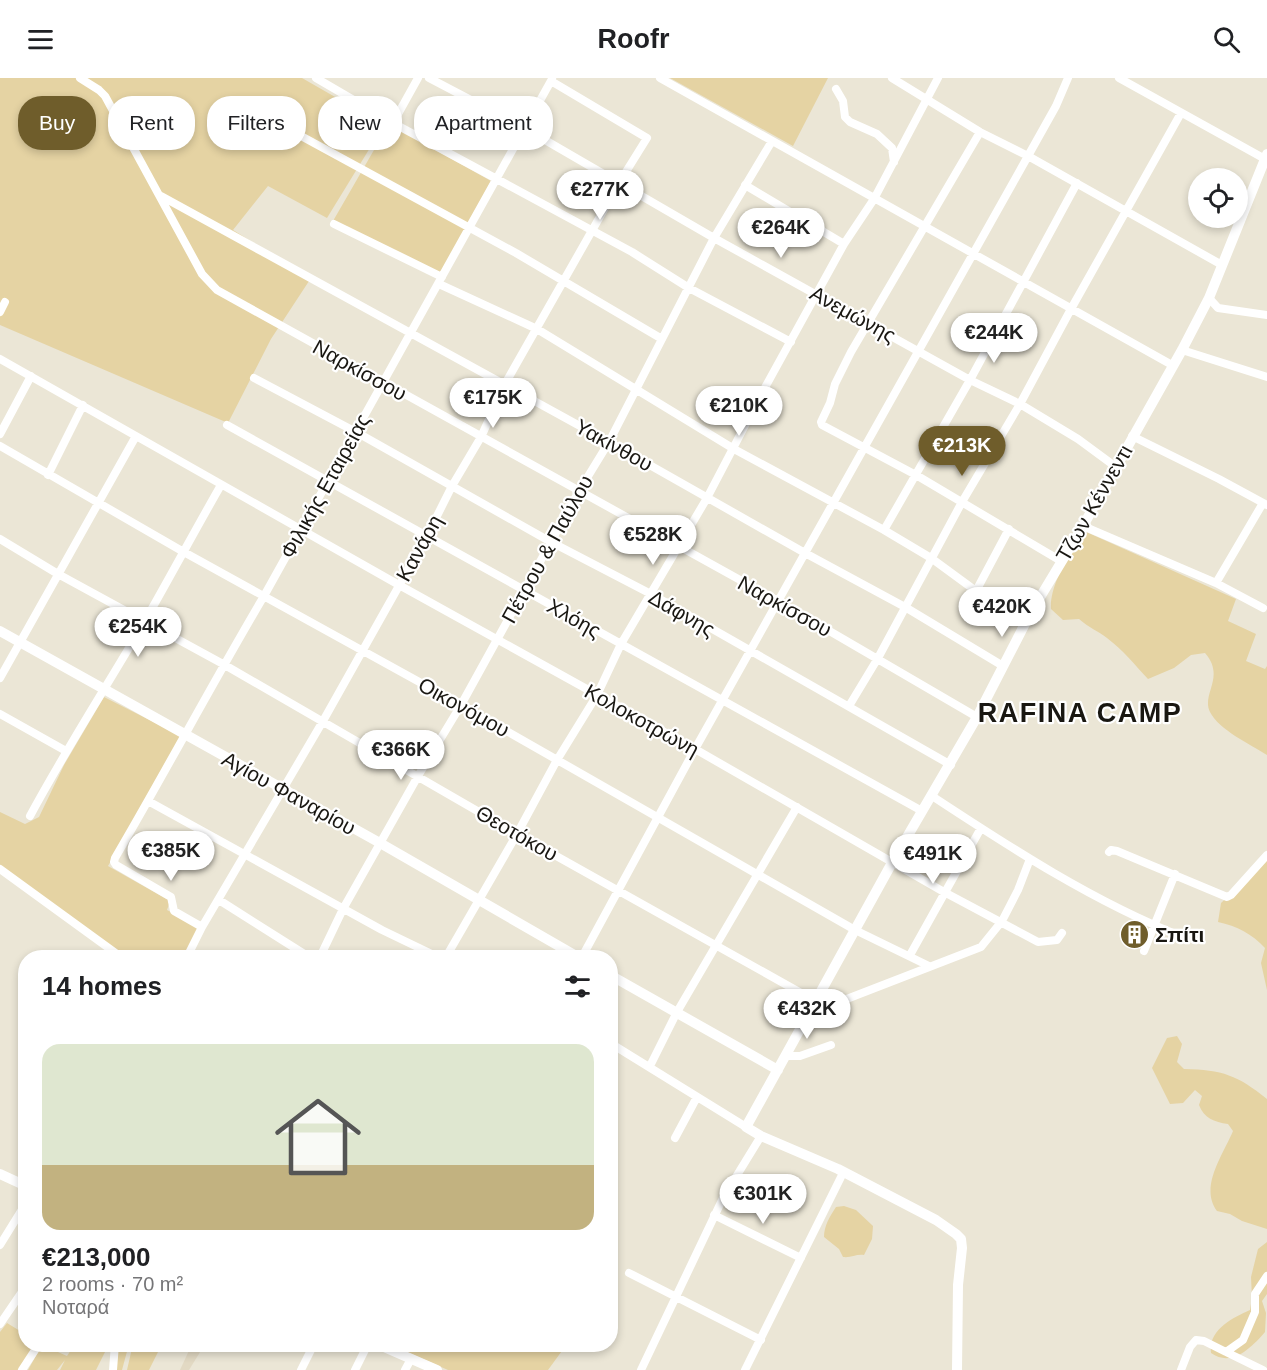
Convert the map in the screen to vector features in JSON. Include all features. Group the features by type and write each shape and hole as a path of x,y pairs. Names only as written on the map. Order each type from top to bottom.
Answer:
{"street":[{"name":"Ναρκίσσου","path":"80,78 105,96 207,283 237,302 778,601 977,717"},
{"path":"316,78 347,96"},
{"path":"402,107 418,78"},
{"name":"Ανεμώνης","path":"429,78 463,96"},
{"path":"660,78 1172,365"},
{"path":"892,78 980,132 1028,156 1222,265"},
{"path":"450,950 518,834 557,760 597,695 621,644 707,498 762,393 844,244 874,199 938,78"},
{"path":"584,950 1056,106 1068,78"},
{"path":"1119,78 1181,113 1266,156"},
{"name":"Φιλικής Εταιρείας","path":"544,96 552,80"},
{"name":"Κανάρη","path":"190,950 281,789 323,721 427,536 481,436 505,384 647,138 552,80"},
{"path":"836,89 843,101 845,117 850,122 877,134 892,148 894,162"},
{"path":"849,706 878,658 962,502 1020,404 1181,113"},
{"path":"402,128 632,252 689,288 791,342"},
{"path":"980,132 835,384 830,403 821,422 822,425 916,475 1061,561"},
{"path":"306,139 471,228 663,339"},
{"name":"Πέτρου & Παύλου","path":"323,950 343,909 380,843 461,705 579,491 609,442 714,238 772,141"},
{"name":"Ανεμώνης","path":"553,145 714,238 970,380 1020,404 1078,439 1116,467"},
{"name":"Φιλικής Εταιρείας","path":"202,927 174,911 170,896 114,862 514,150"},
{"name":"Τζων Κέννεντι","path":"746,1126 893,861 951,765 1030,614 1083,526 1182,350 1209,298 1266,156"},
{"path":"884,530 970,380 1077,183"},
{"path":"745,185 844,244"},
{"name":"Υακίνθου","path":"159,195 505,384 905,607 1002,666"},
{"path":"334,224 440,281 537,329 734,449 931,558 976,591 1030,614"},
{"path":"1209,298 1218,308 1267,315"},
{"path":"0,312 5,302"},
{"path":"1182,350 1267,377"},
{"name":"Κολοκοτρώνη","path":"0,359 497,640 695,749 944,892 1039,942 1058,940 1062,933"},
{"path":"0,434 32,376"},
{"name":"Δάφνης","path":"254,378 356,432 551,542 651,594 951,765"},
{"path":"48,475 83,405"},
{"name":"Χλόης","path":"226,425 922,811"},
{"path":"0,678 136,436"},
{"path":"1132,436 1265,504 1216,583"},
{"name":"Οικονόμου","path":"0,446 855,930 929,966"},
{"path":"30,816 221,485"},
{"path":"1083,526 1216,583 1263,608"},
{"path":"976,591 1009,529"},
{"name":"Θεοτόκου","path":"0,539 144,622 224,664 815,1002"},
{"name":"Αγίου Φαναρίου","path":"0,631 567,950"},
{"path":"0,714 66,751"},
{"path":"932,796 1030,859 1155,926 1183,937"},
{"path":"148,801 343,909 424,950"},
{"path":"650,1066 676,1012 797,807"},
{"path":"910,955 981,828"},
{"path":"1109,852 1117,851 1228,897 1267,855"},
{"path":"815,1002 829,1007 981,947 1002,921 1018,890 1030,859"},
{"path":"0,869 111,950"},
{"path":"1144,951 1174,874"},
{"path":"219,900 298,950"},
{"path":"618,979 778,1070"},
{"path":"786,1056 800,1056 831,1045"},
{"path":"618,1048 761,1136 843,1173 951,1228 961,1239 957,1370"},
{"path":"675,1138 697,1097"},
{"path":"641,1370 714,1215 761,1136"},
{"path":"745,1370 843,1173"},
{"path":"0,1174 18,1182"},
{"path":"714,1215 801,1258"},
{"path":"0,1245 18,1216"},
{"path":"630,1273 761,1340"},
{"path":"1226,1352 1243,1340 1255,1312 1255,1294 1267,1276"},
{"path":"0,1324 18,1298"},
{"path":"1181,1370 1190,1347 1196,1340 1204,1341 1263,1370"},
{"path":"22,1370 34,1352"},
{"path":"113,1370 114,1352"},
{"path":"301,1370 310,1352"},
{"path":"355,1370 364,1352"},
{"path":"395,1352 437,1370"},
{"path":"405,1370 411,1359"}],"shaded area":[{"path":"0,78 302,78 333,96 318,96 318,150 369,150 327,218 268,186 233,230 311,278 271,339 228,423 0,325"},
{"path":"670,78 828,78 793,146"},
{"path":"402,131 414,138 414,150 436,150 491,181 440,274 333,221 374,150 402,150"},
{"path":"1084,531 1236,599 1228,621 1256,634 1246,661 1265,669 1267,666 1267,755 1228,731 1214,719 1208,705 1213,670 1205,653 1191,655 1174,668 1148,679 1124,653 1104,636 1079,619 1063,620 1051,609 1057,579"},
{"path":"104,697 183,737 108,866 170,901 167,910 201,928 189,950 115,950 0,867 0,812 25,824 39,817 64,765"},
{"path":"1267,860 1267,990 1261,963 1265,948 1244,931 1218,922 1221,903"},
{"path":"1177,1036 1182,1044 1177,1062 1184,1069 1229,1075 1247,1084 1267,1099 1267,1229 1217,1211 1212,1202 1210,1192 1214,1171 1233,1131 1228,1124 1214,1121 1204,1113 1199,1105 1202,1096 1195,1090 1183,1103 1170,1104 1152,1068 1167,1038"},
{"path":"844,1206 856,1210 873,1226 872,1239 864,1255 843,1257 839,1249 824,1237 826,1225 834,1210 836,1207"},
{"path":"1267,1242 1267,1294 1262,1301 1266,1313 1265,1332 1241,1354 1234,1357 1219,1357 1211,1353 1213,1338 1217,1331 1229,1321 1250,1310 1251,1277 1258,1249"},
{"path":"7,1323 18,1330 18,1352 30,1352 19,1370 0,1370 0,1332"},
{"path":"38,1352 58,1352 67,1356 70,1352 105,1352 96,1370 60,1370 65,1360 57,1370 28,1370"},
{"path":"118,1352 127,1352 122,1370 116,1370"},
{"path":"131,1352 158,1352 149,1370 127,1370"},
{"path":"188,1352 200,1352 189,1370 180,1370"},
{"path":"407,1352 561,1352 548,1370 448,1370"}],"place":[{"name":"Σπίτι","path":"1134,934"}],"district":[{"name":"RAFINA CAMP","path":"1080,713"}]}
